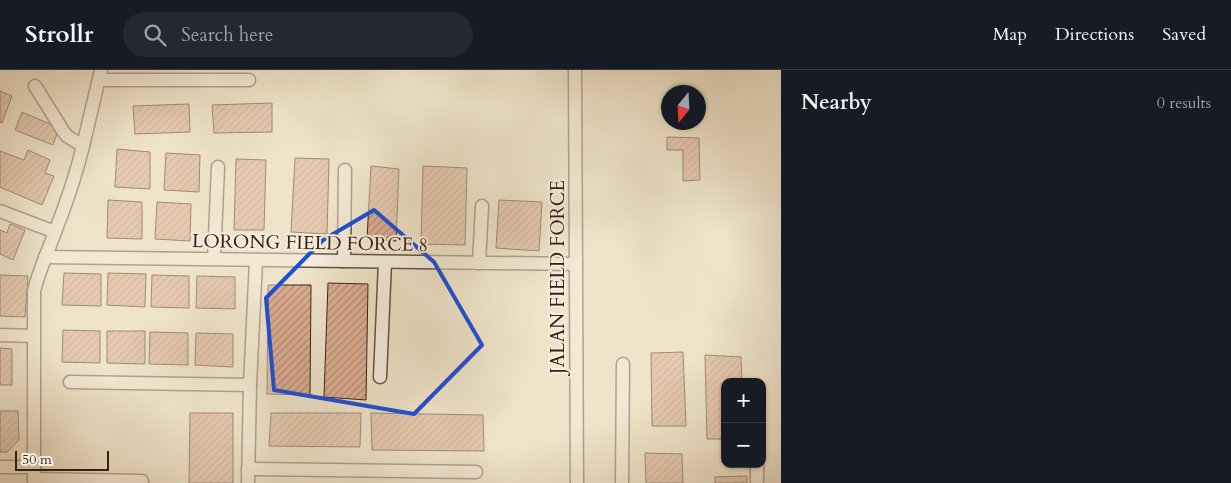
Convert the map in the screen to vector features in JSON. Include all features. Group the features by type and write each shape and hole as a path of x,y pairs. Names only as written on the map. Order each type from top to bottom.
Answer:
{"street":[{"name":"JALAN FIELD FORCE","path":"575,70 577,483"},
{"path":"34,476 34,291 44,257 77,170 100,75 249,80"},
{"path":"36,86 67,136 83,146"},
{"path":"214,260 218,167"},
{"path":"344,261 345,170"},
{"path":"479,263 482,206"},
{"path":"0,211 55,232"},
{"name":"LORONG FIELD FORCE 8","path":"44,257 576,264"},
{"path":"248,483 250,385 256,260"},
{"path":"380,377 385,262"},
{"path":"0,335 34,336"},
{"path":"622,483 623,364"},
{"path":"70,382 250,385"},
{"path":"0,467 34,476 142,481"},
{"path":"757,468 757,483"},
{"path":"248,469 476,472"}],"highlighted area":[{"path":"374,210 434,262 482,345 414,414 274,390 266,298 323,240"}],"building":[{"path":"0,91 12,96 2,123 0,122"},
{"path":"272,103 272,132 214,133 212,105"},
{"path":"189,104 190,132 135,134 133,106"},
{"path":"22,112 59,128 53,145 15,130"},
{"path":"667,137 699,138 700,180 683,181 683,150 667,150"},
{"path":"117,149 150,152 150,189 115,187"},
{"path":"28,150 50,160 45,173 54,176 42,205 0,187 0,151 24,160"},
{"path":"166,153 200,155 199,192 164,190"},
{"path":"295,158 329,159 327,234 291,232"},
{"path":"236,159 266,160 264,230 234,230"},
{"path":"371,166 399,169 396,241 367,239"},
{"path":"423,166 467,168 465,245 421,244"},
{"path":"108,200 142,202 142,239 107,238"},
{"path":"499,200 542,202 539,251 496,248"},
{"path":"157,202 191,204 190,241 155,239"},
{"path":"10,224 25,230 13,260 0,254 0,230 7,233"},
{"path":"64,273 101,274 101,306 62,305"},
{"path":"108,273 146,274 145,307 107,305"},
{"path":"0,275 28,276 25,317 0,316"},
{"path":"152,275 189,276 189,308 151,307"},
{"path":"197,276 235,277 235,309 196,308"},
{"path":"328,283 368,284 366,400 324,397"},
{"path":"268,285 311,285 310,395 267,394"},
{"path":"63,330 100,331 100,363 62,362"},
{"path":"107,331 145,331 145,364 107,363"},
{"path":"150,332 188,333 188,365 149,364"},
{"path":"196,333 233,334 233,367 195,365"},
{"path":"0,348 12,349 12,385 0,385"},
{"path":"683,352 686,426 652,426 651,353"},
{"path":"705,355 741,357 742,378 721,378 721,439 707,439"},
{"path":"0,411 18,411 19,440 7,452 0,452"},
{"path":"190,413 233,413 233,483 189,483"},
{"path":"271,413 361,413 360,447 269,446"},
{"path":"371,413 483,415 484,451 372,450"},
{"path":"645,453 682,454 683,483 646,483"},
{"path":"747,476 747,483 715,483 715,477"}]}
